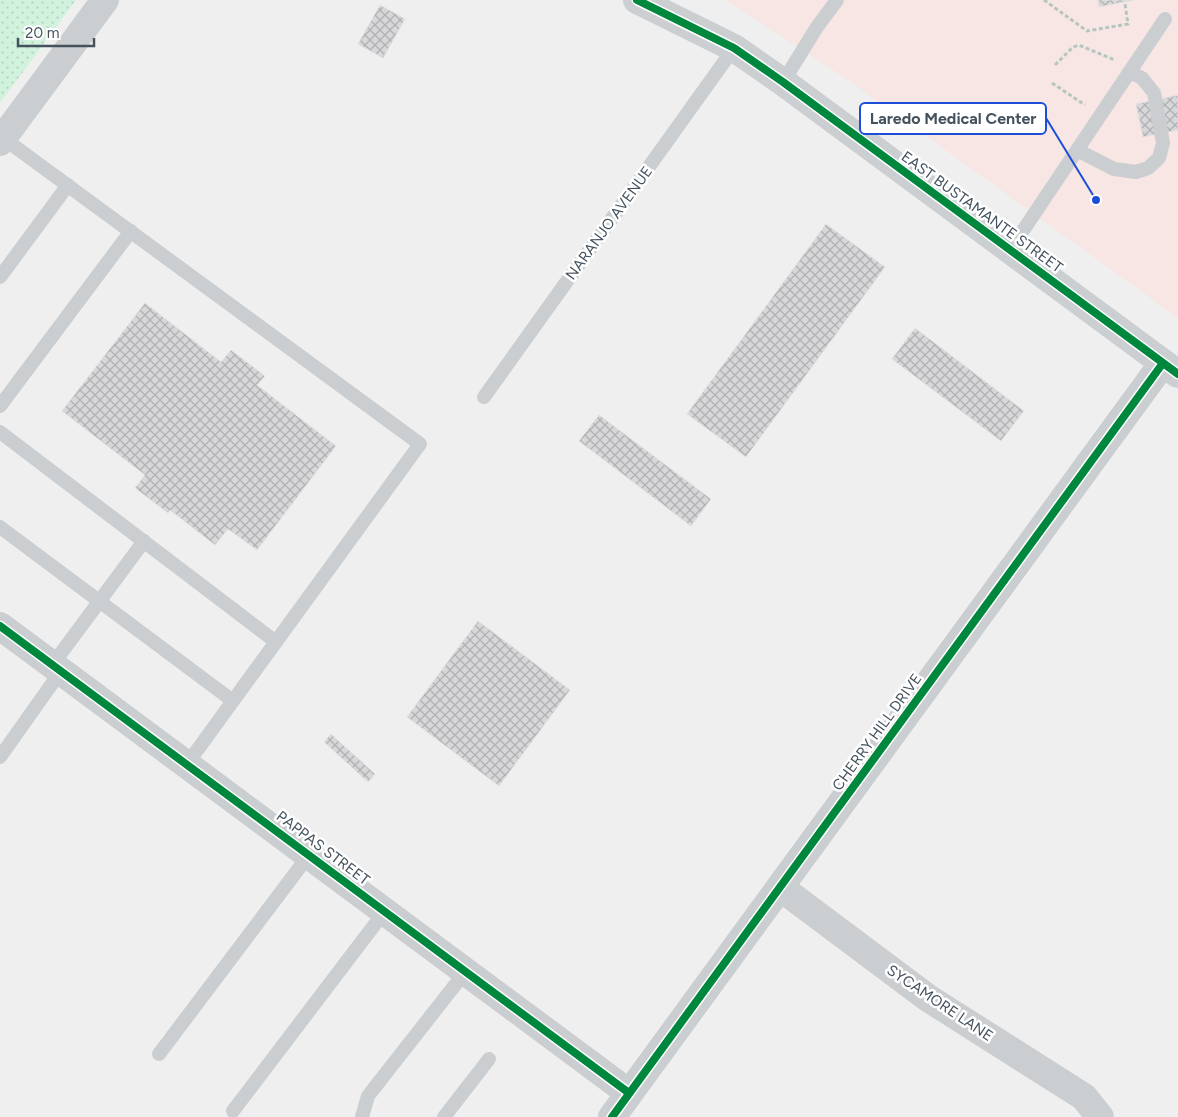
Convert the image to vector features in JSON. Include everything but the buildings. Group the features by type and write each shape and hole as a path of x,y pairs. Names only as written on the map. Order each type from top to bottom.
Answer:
{"street":[{"path":"2,140 104,0"},
{"name":"EAST BUSTAMANTE STREET","path":"637,0 734,48 1170,369"},
{"name":"CHERRY HILL DRIVE","path":"612,1117 780,888 1170,369"},
{"name":"PAPPAS STREET","path":"0,626 629,1093"},
{"name":"SYCAMORE LANE","path":"780,888 928,998 1084,1097 1100,1117"}],"lane":[{"path":"782,82 817,27 837,0"},
{"path":"1010,250 1165,19"},
{"name":"NARANJO AVENUE","path":"484,397 734,48"},
{"path":"1077,150 1114,169 1136,172 1148,168 1158,158 1163,143 1154,93 1142,78 1130,70"},
{"path":"2,140 68,185 420,444 187,764"},
{"path":"0,277 68,185"},
{"path":"0,406 131,231"},
{"path":"0,432 276,642"},
{"path":"0,527 233,701"},
{"path":"0,756 100,602 144,541"},
{"path":"158,1054 309,855"},
{"path":"234,1111 386,911"},
{"path":"362,1117 368,1096 466,971"},
{"path":"444,1117 489,1059"}],"path":[{"path":"1044,0 1087,31 1128,24 1125,4"},
{"path":"1050,0 1052,5"},
{"path":"1055,65 1073,47 1079,45 1130,70"},
{"path":"1052,83 1101,114"}],"shaded area":[{"path":"726,0 1178,0 1178,318 851,82"}],"green space":[{"path":"0,0 76,0 0,103"}],"cycle path":[{"path":"637,0 734,48 783,82 1178,374"},
{"path":"612,1117 1163,363"},
{"path":"0,626 629,1093"}],"place":[{"name":"Laredo Medical Center","path":"1096,200"}]}
